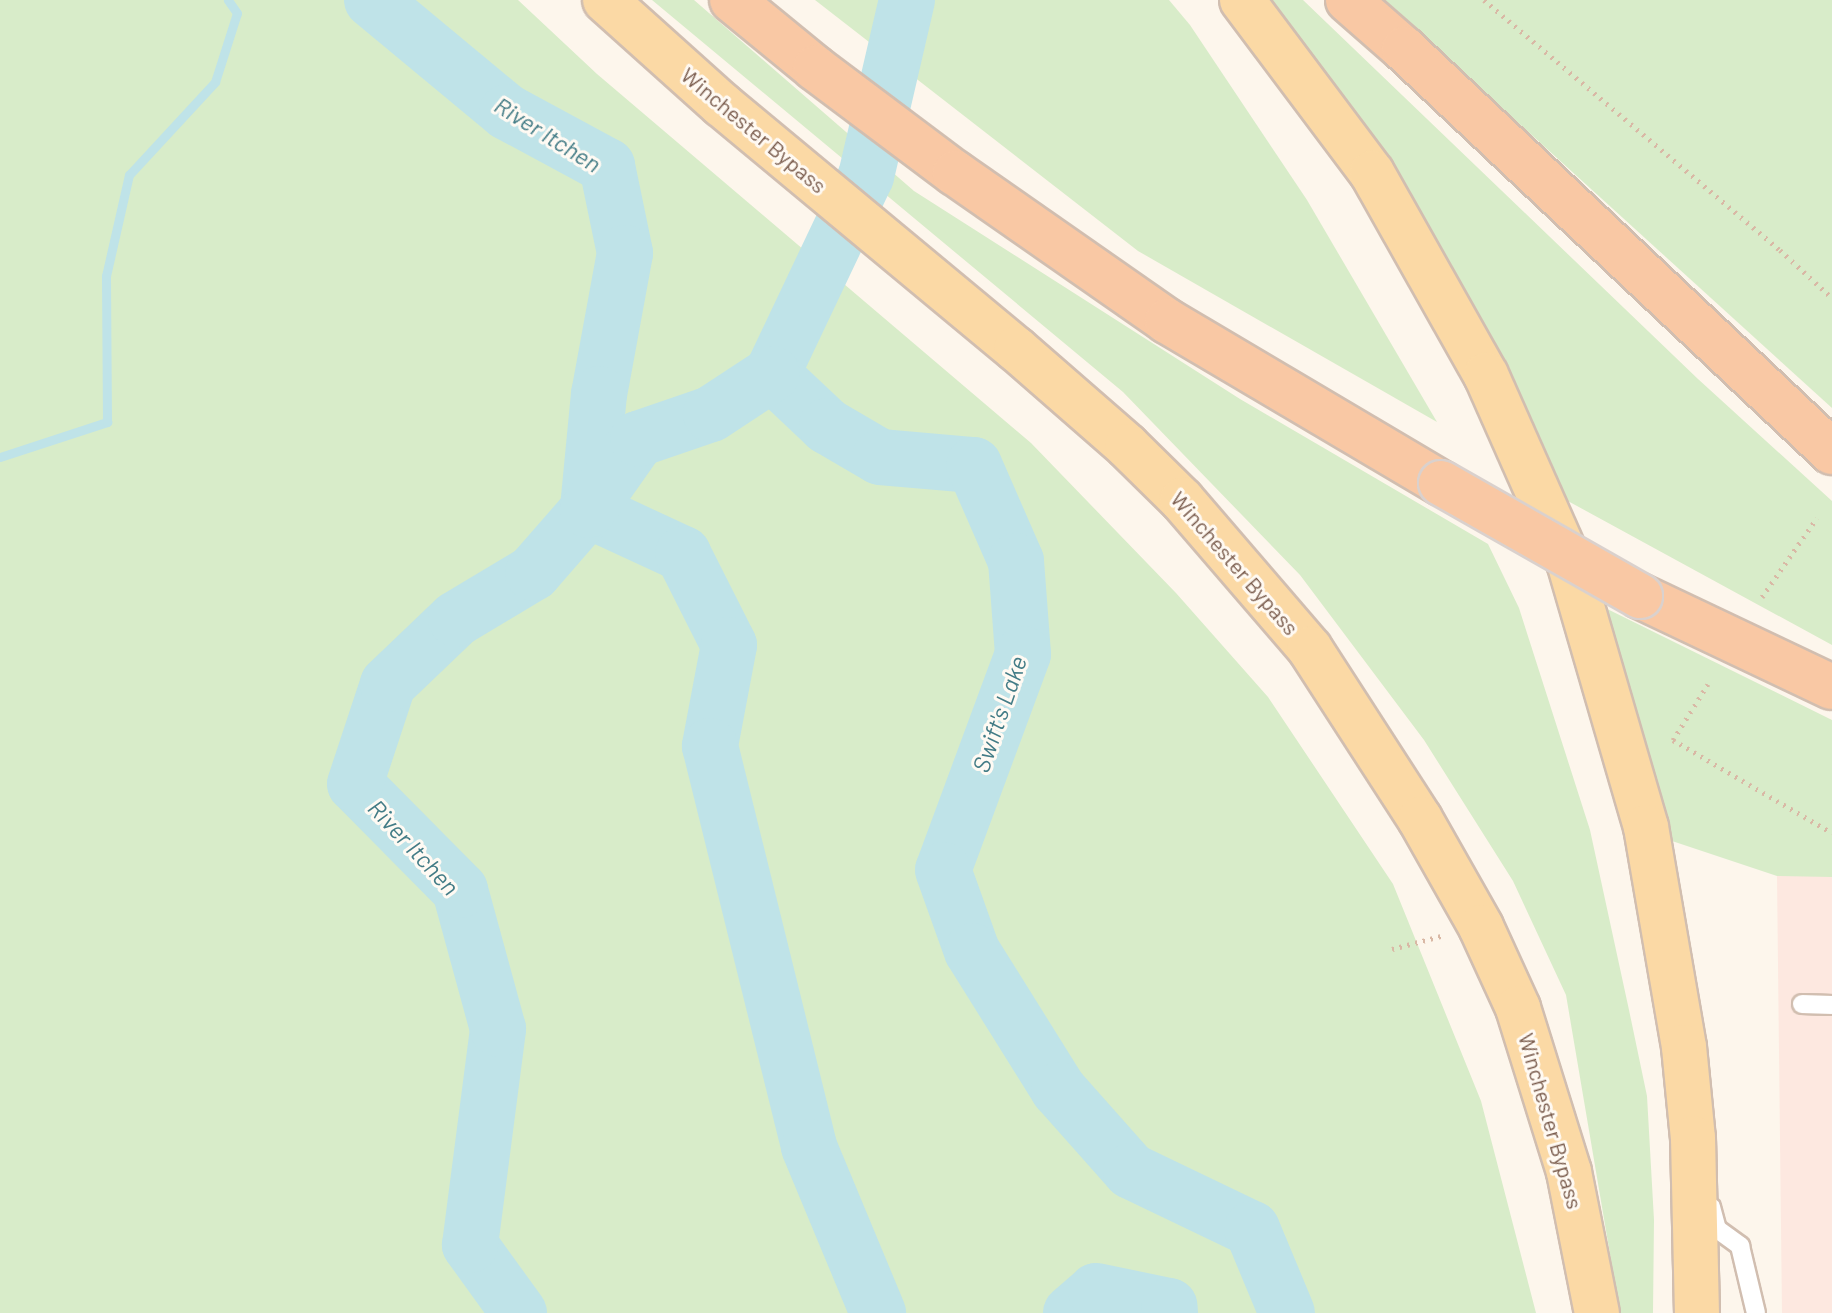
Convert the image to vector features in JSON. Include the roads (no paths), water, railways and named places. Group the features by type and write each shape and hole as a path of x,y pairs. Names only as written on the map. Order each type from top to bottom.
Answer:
{"highway":[{"path":"732,0 815,68 955,173 1167,321 1640,596 1832,687"},
{"path":"1348,0 1404,49 1832,452"}],"main road":[{"name":"Winchester Bypass","path":"605,0 1127,446 1182,500 1310,649 1360,722 1481,927 1518,1008 1569,1172 1597,1313"},
{"path":"1242,0 1372,173 1486,375 1569,562 1646,827 1684,1047 1693,1138 1697,1313"}],"lane":[{"path":"1802,1004 1832,1005"},
{"path":"1693,1138 1717,1229 1740,1246 1756,1313"}],"waterway":[{"path":"0,457 107,422 106,276 129,175 215,82 237,13 228,0"},
{"name":"River Itchen","path":"372,0 507,112 607,166 625,253 599,394 588,509"},
{"name":"Swift's Lake","path":"907,0 866,176 772,374 827,426 880,457 974,465 1016,561 1023,654 943,870 972,951 1059,1090 1131,1171 1252,1229 1287,1313"},
{"name":"River Itchen","path":"519,1313 470,1245 498,1029 460,890 355,784 388,684 456,619 533,573 588,510 638,439 711,414 772,374"},
{"name":"River Itchen","path":"588,510 683,554 729,645 710,746 809,1147 878,1313"},
{"name":"River Itchen","path":"1071,1313 1096,1291 1169,1306 1170,1313"}]}
